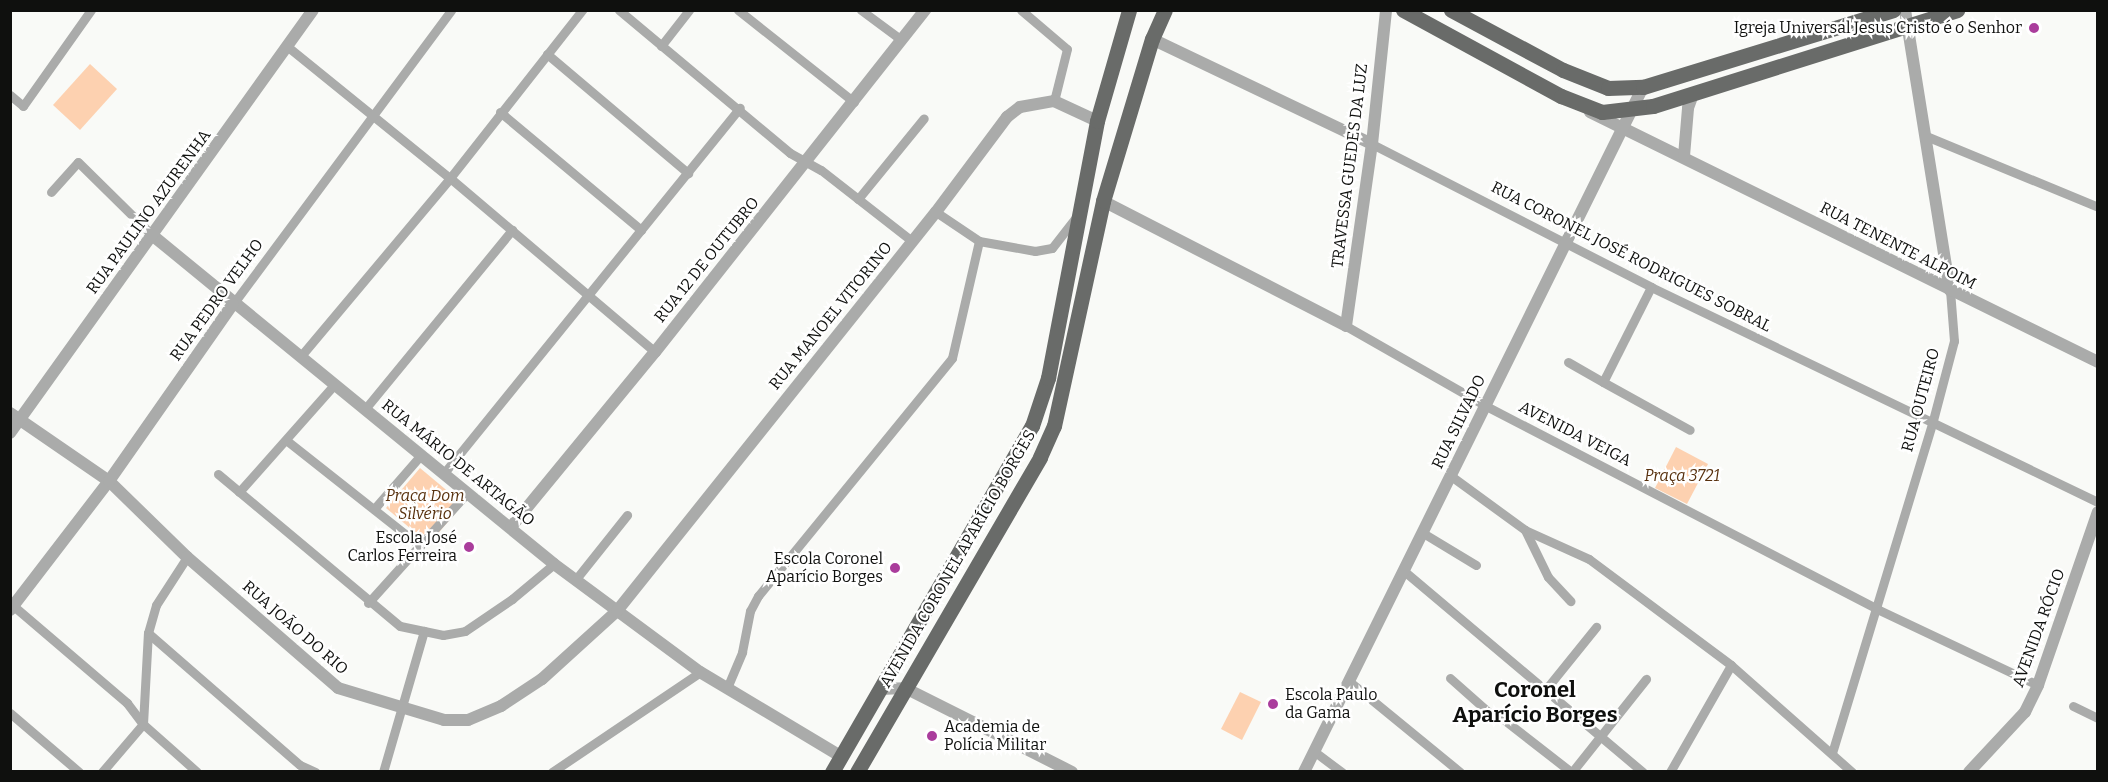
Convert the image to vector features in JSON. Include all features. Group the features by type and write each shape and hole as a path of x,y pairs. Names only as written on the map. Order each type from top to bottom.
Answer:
{"main road":[{"name":"AVENIDA CORONEL APARÍCIO BORGES","path":"832,771 1032,426 1048,378 1097,121 1129,10"},
{"path":"1086,186 1130,30 1138,10"},
{"path":"1104,194 1144,36 1157,10"},
{"name":"AVENIDA CORONEL APARÍCIO BORGES","path":"856,771 1040,457 1053,426 1104,194 1152,39 1165,10"},
{"path":"1403,10 1561,96 1602,112 1632,110 1693,94 1957,10"},
{"path":"1451,10 1563,70 1608,88 1643,87 1893,10"}],"street":[{"path":"10,95 23,106 91,10"},
{"name":"RUA PAULINO AZURENHA","path":"10,433 15,417 152,235 313,10"},
{"name":"RUA PEDRO VELHO","path":"12,606 109,481 233,304 374,117 451,10"},
{"path":"300,357 450,178 582,10"},
{"path":"619,10 807,163 912,241"},
{"path":"661,45 689,10"},
{"path":"738,10 854,102"},
{"path":"861,10 900,39"},
{"name":"RUA 12 DE OUTUBRO","path":"511,527 807,163 900,39 925,10"},
{"path":"1021,10 1066,49 1054,101 1097,121"},
{"name":"TRAVESSA GUEDES DA LUZ","path":"1346,326 1372,144 1386,10"},
{"name":"RUA OUTEIRO","path":"1832,753 1932,424 1954,341 1950,290 1905,10"},
{"name":"RUA CORONEL JOSÉ RODRIGUES SOBRAL","path":"1152,39 1372,144 1651,287 2097,502"},
{"path":"288,47 450,178 655,352"},
{"path":"548,54 688,173"},
{"name":"RUA SILVADO","path":"1305,771 1643,87"},
{"path":"1684,156 1688,108 1693,94"},
{"name":"RUA TENENTE ALPOIM","path":"1561,96 1622,129 1684,156 2097,363"},
{"name":"RUA MANOEL VITORINO","path":"617,611 936,212 1007,117 1020,107 1054,101"},
{"path":"444,473 740,108"},
{"path":"500,112 641,230"},
{"path":"858,199 924,118"},
{"path":"1926,136 2097,207"},
{"name":"RUA MÁRIO DE ARTAGÃO","path":"51,192 78,162 152,235 233,304 468,492 554,564 700,672 842,757"},
{"name":"AVENIDA VEIGA","path":"1104,194 1346,326 1486,406 1877,609 2038,685"},
{"path":"936,212 979,242 1035,251 1052,248 1081,210"},
{"path":"365,409 512,231"},
{"path":"727,688 742,652 750,611 758,596 952,358 979,242"},
{"path":"1603,382 1651,287"},
{"path":"1568,362 1690,430"},
{"path":"239,492 333,386"},
{"name":"RUA JOÃO DO RIO","path":"15,417 109,481 187,557 338,688 400,708 444,720 468,720 501,706 542,679 617,611"},
{"path":"286,440 420,546"},
{"path":"374,509 421,455"},
{"path":"218,474 368,603 400,626 443,635 465,631 512,599 554,564"},
{"path":"1451,476 1525,530 1589,559 1731,665 1852,771"},
{"path":"368,603 468,492"},
{"name":"AVENIDA RÓCIO","path":"1969,771 2025,712 2038,685 2097,512"},
{"path":"576,579 627,515"},
{"path":"1525,530 1548,578 1570,601"},
{"path":"1423,533 1476,565"},
{"path":"102,771 143,724 148,633 156,605 187,557"},
{"path":"1404,571 1643,771"},
{"path":"12,606 127,703 143,724 197,771"},
{"path":"1545,689 1596,627"},
{"path":"382,771 424,631"},
{"path":"148,633 300,765 315,771"},
{"path":"1670,771 1731,665"},
{"path":"552,771 700,672"},
{"path":"1450,678 1494,717 1503,719 1572,771 1602,737 1646,680"},
{"path":"1350,682 1460,771"},
{"path":"880,688 905,688 1072,771"},
{"path":"2073,706 2097,718"},
{"path":"10,713 79,771"},
{"path":"1314,752 1341,771"}],"green space":[{"path":"90,64 117,89 80,130 53,105"},
{"name":"Praça 3721","path":"1676,447 1708,464 1687,504 1655,488"},
{"name":"Praça Dom Silvério","path":"420,468 463,504 429,544 386,508"},
{"path":"1240,692 1261,702 1242,740 1221,729"}],"place":[{"name":"Igreja Universal Jesus Cristo é o Senhor","path":"2034,28"},
{"name":"Escola José Carlos Ferreira","path":"469,547"},
{"name":"Escola Coronel Aparício Borges","path":"895,568"},
{"name":"Escola Paulo da Gama","path":"1273,704"},
{"name":"Academia de Polícia Militar","path":"932,736"}],"district":[{"name":"Coronel Aparício Borges","path":"1535,702"}]}
